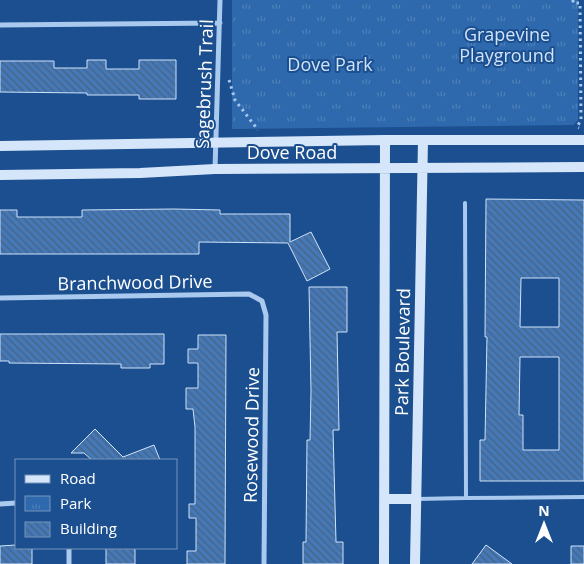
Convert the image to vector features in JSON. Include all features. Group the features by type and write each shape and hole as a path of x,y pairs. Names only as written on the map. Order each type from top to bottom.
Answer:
{"main road":[{"name":"Dove Road","path":"0,146 385,140 584,140"},
{"name":"Park Boulevard","path":"384,564 385,140"},
{"name":"Park Boulevard","path":"415,564 423,140"},
{"name":"Dove Road","path":"0,175 140,173 215,169 584,167"},
{"path":"385,499 415,499"}],"street":[{"name":"Sagebrush Trail","path":"215,169 214,143 220,0"},
{"path":"0,25 220,23"},
{"name":"Branchwood Drive","path":"0,298 249,294 262,301 265,307"},
{"name":"Rosewood Drive","path":"264,564 265,307"},
{"path":"0,504 15,503"},
{"path":"68,564 69,549"}],"lane":[{"path":"465,203 466,498"},
{"path":"415,499 584,497"}],"path":[{"path":"573,0 573,3 580,2 581,120 577,127"},
{"path":"229,72 229,81 235,100 260,132"},
{"path":"570,130 577,127 584,128"}],"green space":[{"name":"Dove Park","path":"232,0 578,0 578,120 573,125 232,129"}],"building":[{"path":"87,60 106,60 106,69 139,69 139,60 176,60 176,99 139,99 139,95 0,92 0,61 54,61 54,68 87,68"},
{"path":"486,199 584,200 584,481 480,481 480,440 485,440 487,337 485,337","holes":["521,278 559,278 559,327 520,327","520,357 559,357 559,450 523,450 523,415 519,415"]},
{"path":"0,210 17,210 17,217 82,217 82,210 220,210 220,214 290,214 290,242 311,232 330,269 307,281 288,243 199,242 199,254 0,254"},
{"path":"309,287 347,287 347,332 337,332 339,430 333,430 336,542 343,542 343,564 303,564 303,542 306,542 307,440 310,440"},
{"path":"0,334 164,334 164,364 150,364 150,368 121,368 121,364 9,363 9,361 0,361"},
{"path":"198,335 226,335 225,564 187,564 187,551 196,551 196,518 189,518 189,504 195,504 195,427 193,409 186,409 186,388 198,388 198,363 188,363 188,349 198,349"},
{"path":"95,429 123,457 154,445 160,459 91,459 84,453 71,453"},
{"path":"15,545 15,549 32,549 32,564 0,564 0,546"},
{"path":"486,545 512,564 472,564"},
{"path":"571,546 584,546 584,564 571,564"},
{"path":"106,549 135,549 135,564 106,564"}],"park label":[{"name":"Grapevine Playground","path":"507,44"}]}
